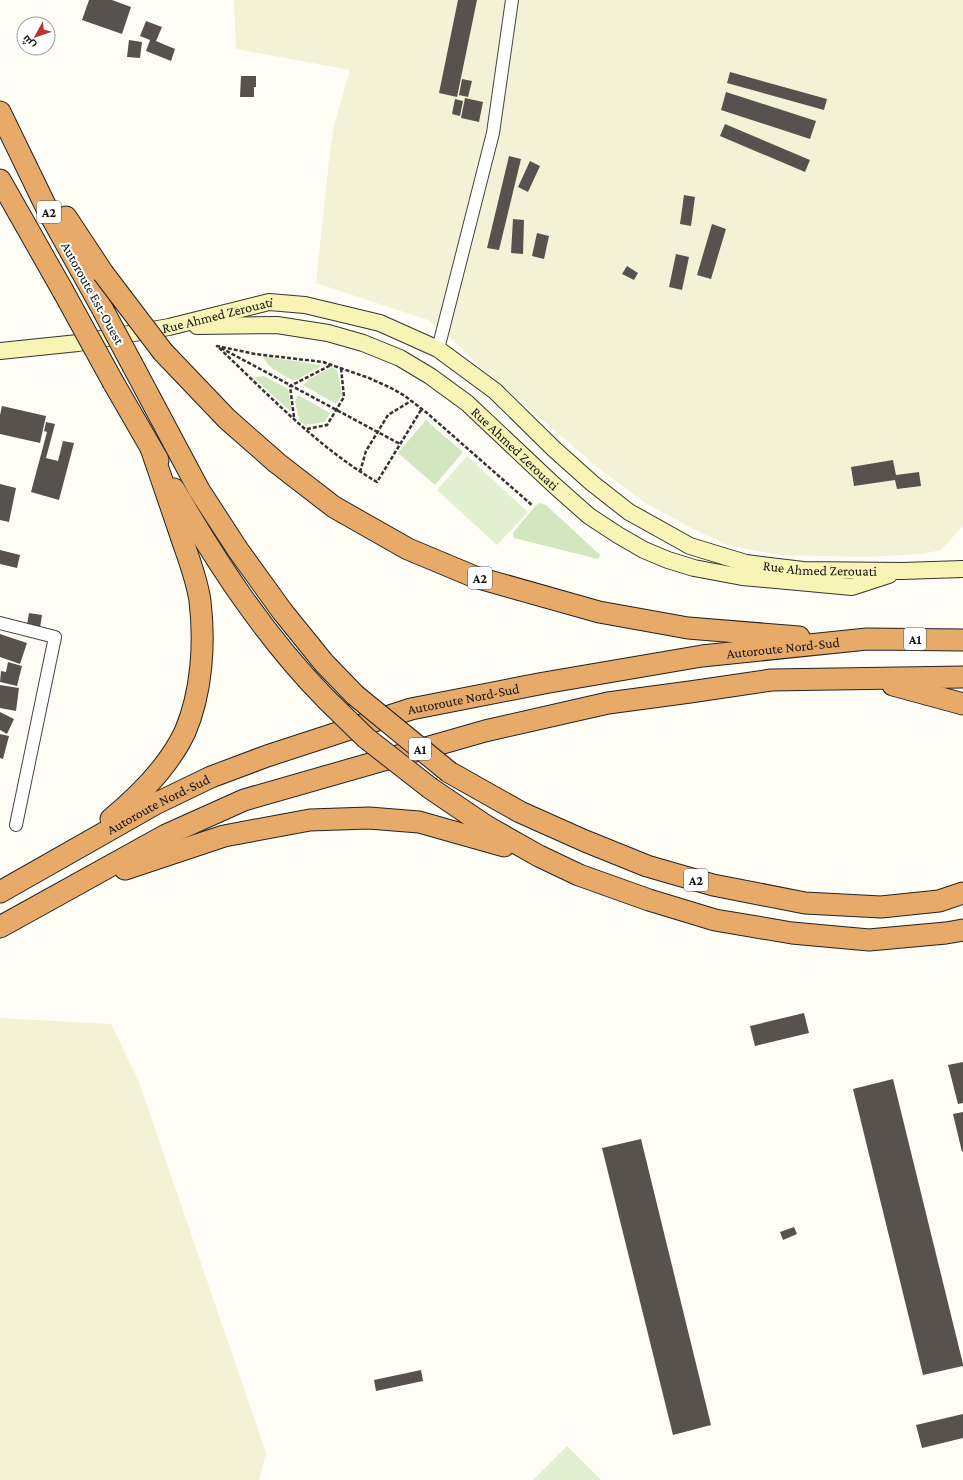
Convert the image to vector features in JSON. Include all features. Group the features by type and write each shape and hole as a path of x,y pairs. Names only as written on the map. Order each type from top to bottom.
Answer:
{"highway":[{"name":"A2","path":"0,112 68,221 103,273 163,352 227,419 277,463 334,507 408,549 468,574 599,612 688,628 785,636 867,639"},
{"name":"Autoroute Est-Ouest","path":"0,112 49,213 103,310 199,490 238,550 282,611 324,663 355,695 449,772 520,812 584,841 648,866 713,885 805,903 881,907 939,901 963,893"},
{"name":"Autoroute Est-Ouest","path":"0,180 151,448"},
{"path":"151,448 189,514 234,583 274,639 302,674 366,738 430,788 486,826 539,856 579,875 642,898 715,920 792,933 869,940 963,930"},
{"path":"68,853 120,811 145,788 169,759 185,732 194,703 202,666 200,600 190,562 151,448"},
{"name":"Autoroute Nord-Sud","path":"0,892 155,804 211,777 267,756 411,709 544,683 702,656 867,639 963,640"},
{"name":"A1","path":"0,927 166,835 244,800 485,731 608,703 771,680 963,677"},
{"path":"871,679 963,704"},
{"path":"70,888 224,836 310,820 369,818 419,822 539,856"}],"main road":[{"name":"Rue Ahmed Zerouati","path":"169,327 269,302 305,305 380,323 438,349 495,391 554,449 592,483 629,512 690,546 746,563 804,570 902,571 961,569"},
{"name":"Rue Ahmed Zerouati","path":"169,327 277,326 328,333 363,343 400,358 430,376 467,403 589,516 638,546 668,560 694,568 742,577 852,587 902,571"},
{"path":"0,351 78,343 169,327"}],"street":[{"path":"438,349 493,133 512,0"},
{"path":"0,623 55,637 16,825"}],"path":[{"path":"217,346 255,354 323,362 369,378 390,388 412,401 533,506"},
{"path":"217,346 400,444"},
{"path":"217,346 322,444 360,472 378,482 421,410"},
{"path":"290,386 331,365"},
{"path":"306,430 326,425 344,397 341,368"},
{"path":"290,386 294,418"},
{"path":"360,472 366,451 388,415 412,401"}],"green space":[{"path":"234,0 963,0 962,527 941,550 922,554 867,557 779,555 726,545 644,502 602,471 479,366 455,342 428,320 316,283 330,151 334,126 350,70 236,49"},
{"path":"263,356 320,365 320,367 294,381 272,368"},
{"path":"332,367 337,370 342,394 336,404 303,385 311,378"},
{"path":"264,376 288,389 292,410 290,411 255,379 256,377"},
{"path":"298,395 330,413 325,422 305,425 299,420 295,401"},
{"path":"426,420 463,452 435,485 398,453"},
{"path":"467,456 528,512 497,545 437,490"},
{"path":"540,503 546,505 600,555 598,559 514,538 513,533 536,505"},
{"path":"0,1018 111,1024 139,1082 266,1453 259,1480 0,1480"},
{"path":"567,1446 601,1480 533,1480"}],"building":[{"path":"89,0 112,0 131,7 122,34 82,20"},
{"path":"458,0 477,0 457,97 439,93"},
{"path":"146,21 162,27 156,41 175,49 171,61 146,51 150,40 140,36"},
{"path":"129,40 142,42 140,58 127,57"},
{"path":"730,72 827,99 824,110 727,83"},
{"path":"241,76 256,76 254,97 240,97"},
{"path":"462,79 472,81 468,97 459,95"},
{"path":"726,92 816,121 810,139 721,110"},
{"path":"465,98 483,102 479,122 461,118"},
{"path":"455,99 463,101 460,116 452,114"},
{"path":"725,124 810,160 805,172 720,136"},
{"path":"509,156 521,159 499,250 487,248"},
{"path":"530,161 540,166 528,192 518,187"},
{"path":"684,195 695,197 691,226 680,224"},
{"path":"513,219 524,220 523,254 511,253"},
{"path":"712,224 726,229 711,279 697,275"},
{"path":"537,233 549,236 544,259 532,256"},
{"path":"676,254 689,257 682,290 669,287"},
{"path":"627,266 638,273 634,280 622,274"},
{"path":"2,406 46,416 40,443 0,434 0,415"},
{"path":"46,422 55,424 46,458 58,461 63,441 74,443 59,500 31,492 47,432 44,431"},
{"path":"893,460 896,475 919,472 921,486 897,489 895,480 854,486 851,467"},
{"path":"0,484 16,488 9,522 0,520"},
{"path":"0,550 20,555 17,568 0,564"},
{"path":"29,613 42,615 40,628 27,625"},
{"path":"0,634 27,643 20,664 0,657"},
{"path":"8,662 22,666 17,686 0,682 1,671 6,672"},
{"path":"0,685 19,688 16,711 0,708"},
{"path":"0,712 14,719 7,734 0,730"},
{"path":"0,734 9,736 3,759 0,758"},
{"path":"804,1013 809,1033 755,1046 750,1026"},
{"path":"963,1062 963,1103 958,1104 948,1065"},
{"path":"893,1079 963,1364 963,1366 923,1375 853,1089"},
{"path":"963,1112 963,1151 962,1152 953,1114"},
{"path":"641,1139 711,1425 673,1435 602,1148"},
{"path":"794,1227 797,1234 783,1240 780,1232"},
{"path":"421,1370 423,1381 376,1391 374,1380"},
{"path":"963,1414 963,1438 922,1448 916,1425"}]}
